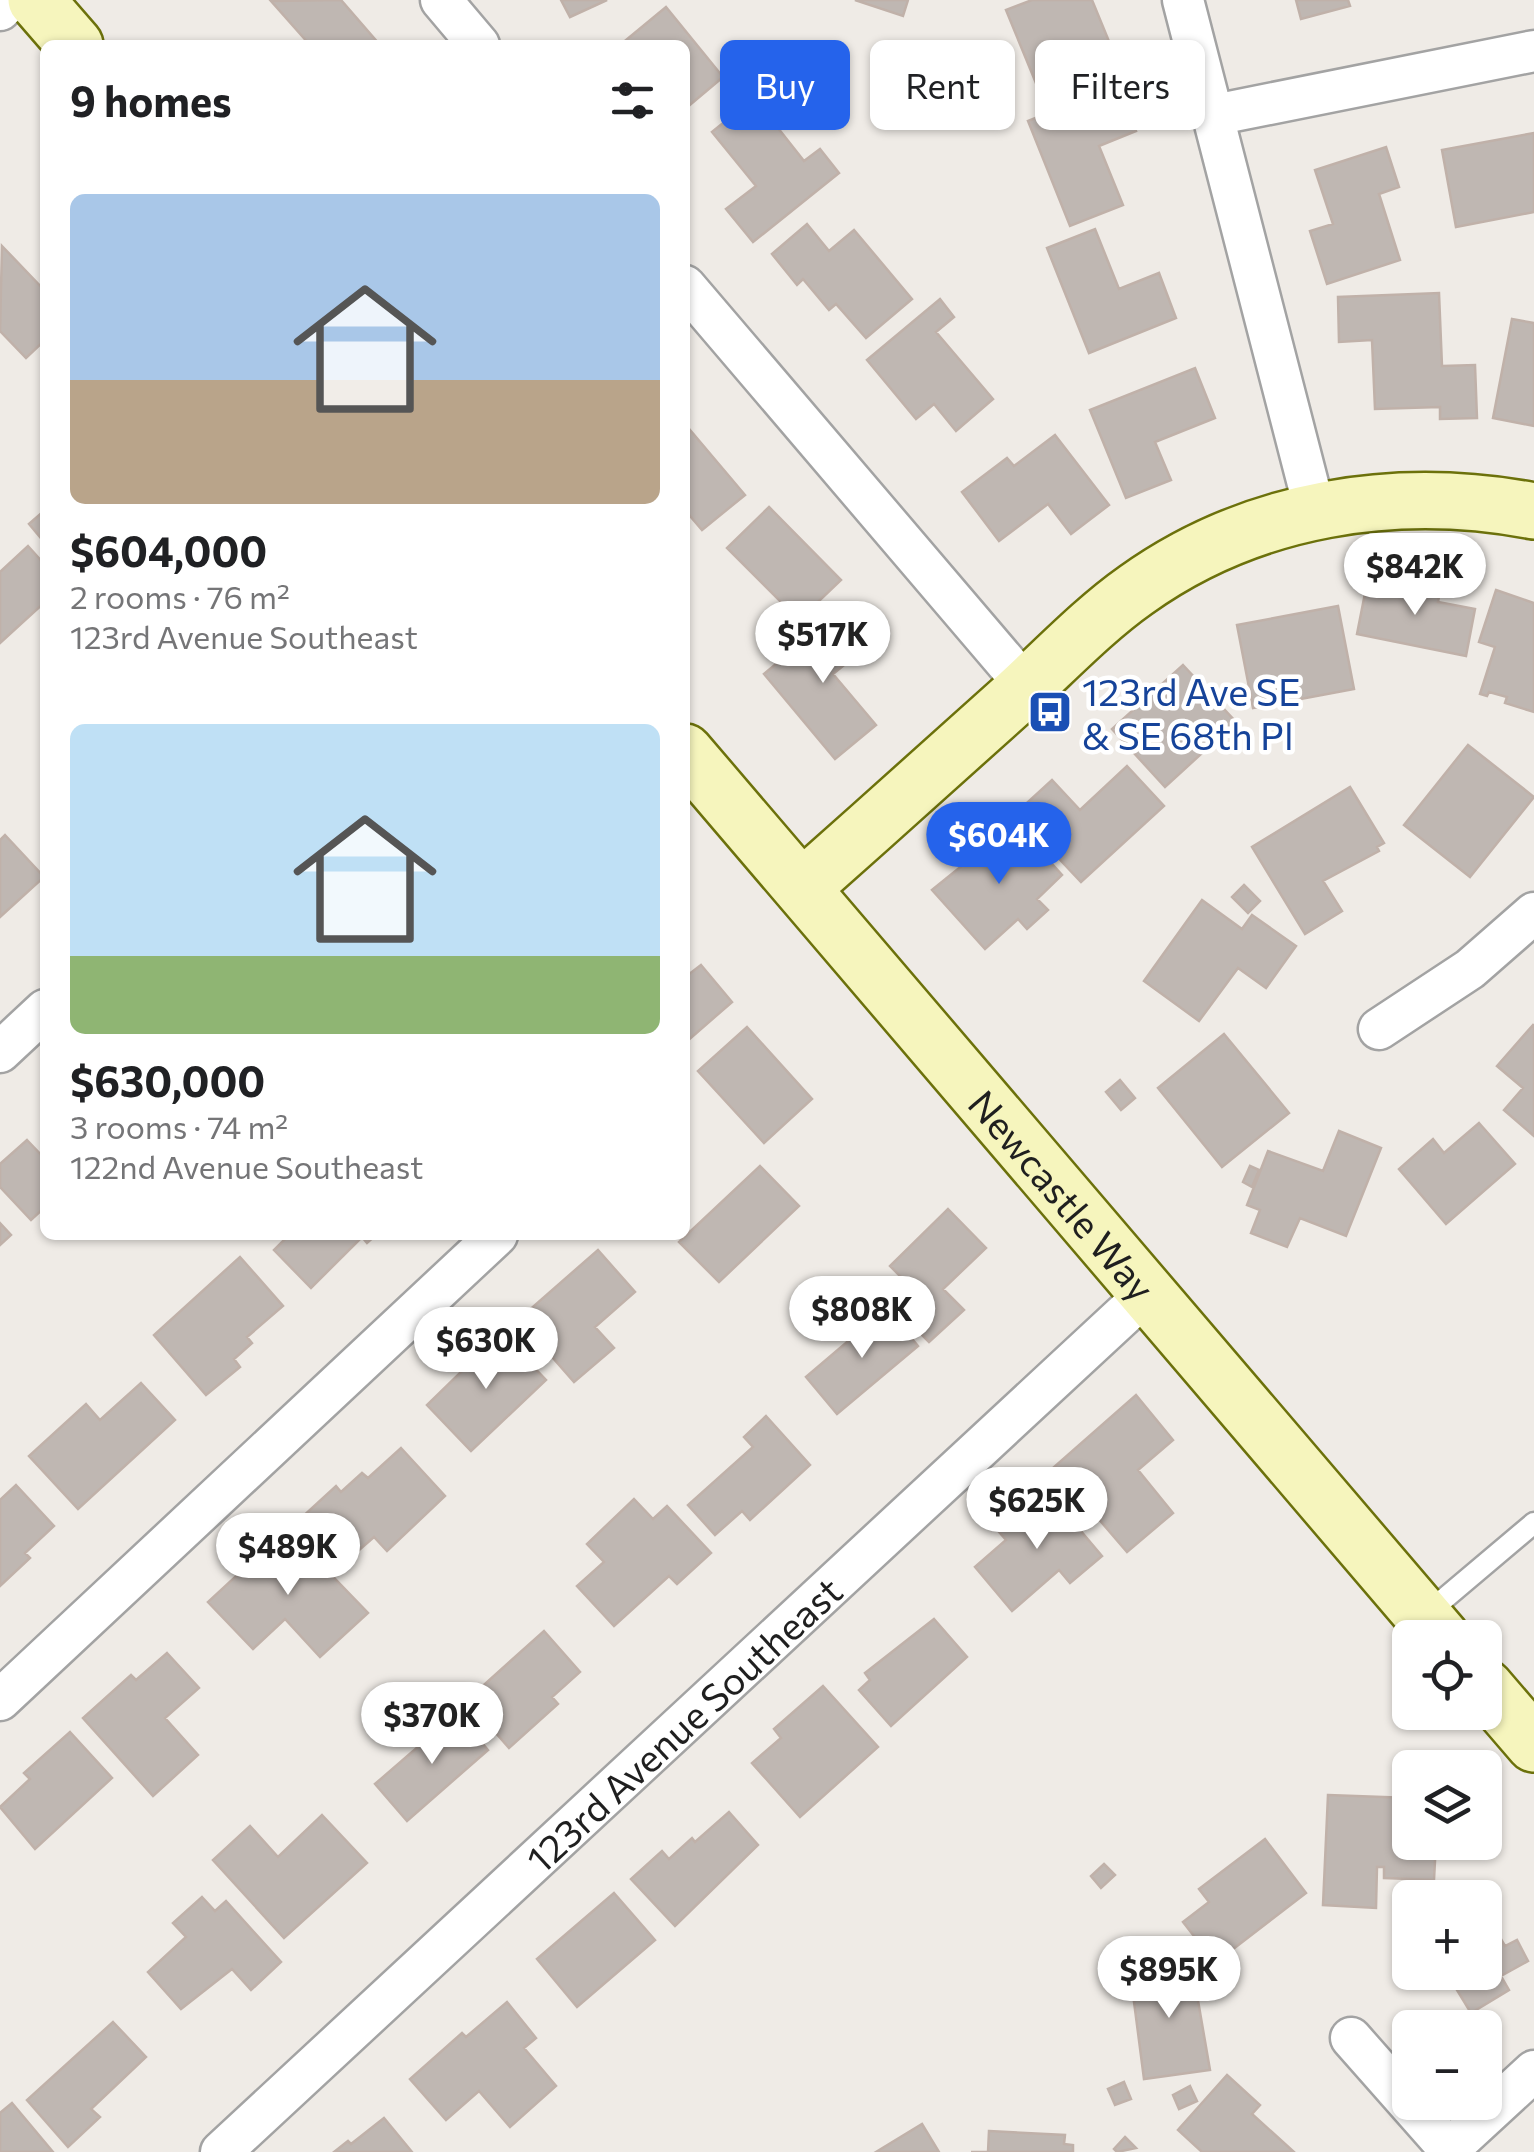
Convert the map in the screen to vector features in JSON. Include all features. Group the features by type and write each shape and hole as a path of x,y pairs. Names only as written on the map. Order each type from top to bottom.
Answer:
{"main road":[{"path":"36,0 71,40"},
{"path":"802,888 1134,591 1198,551 1315,511 1402,498 1474,500 1534,511"},
{"name":"Newcastle Way","path":"690,758 1427,1620"},
{"path":"1502,1707 1534,1744"}],"street":[{"path":"0,10 10,0"},
{"path":"441,0 475,40"},
{"path":"1183,0 1315,511"},
{"path":"1214,116 1534,51"},
{"path":"690,292 1026,687"},
{"path":"1379,1029 1470,969 1534,913"},
{"path":"0,1052 40,1015"},
{"path":"0,1700 492,1240"},
{"name":"123rd Avenue Southeast","path":"221,2152 1146,1294"},
{"path":"1351,2038 1448,2151 1534,2071"}],"lane":[{"path":"1440,1620 1534,1522"}],"building":[{"path":"341,0 376,40 306,40 271,1"},
{"path":"561,0 607,0 570,17"},
{"path":"855,0 908,0 903,16"},
{"path":"1032,0 1092,0 1108,40 1035,40 1035,81 1006,10"},
{"path":"1296,0 1348,0 1350,6 1301,19"},
{"path":"666,7 720,73 720,80 690,105 690,40 626,40"},
{"path":"1035,118 1035,130 1136,130 1099,146 1123,205 1070,226 1028,121"},
{"path":"720,126 720,130 780,130 804,161 820,149 839,173 753,242 726,209 756,186 712,132"},
{"path":"1534,133 1534,212 1456,227 1442,150"},
{"path":"1386,147 1399,187 1379,194 1400,260 1327,284 1310,231 1333,224 1315,170"},
{"path":"807,224 829,251 854,230 912,299 866,338 836,304 829,310 803,279 797,285 772,254"},
{"path":"1095,229 1119,289 1159,273 1176,318 1089,353 1047,248"},
{"path":"2,246 40,286 40,345 26,358 0,331"},
{"path":"1439,293 1442,366 1475,365 1477,418 1440,419 1440,407 1375,409 1372,340 1339,342 1338,297"},
{"path":"940,299 954,317 936,332 993,399 956,431 934,404 916,419 867,360"},
{"path":"1512,319 1534,323 1534,426 1493,418"},
{"path":"1195,368 1215,418 1155,442 1171,480 1126,498 1090,410"},
{"path":"690,430 745,495 702,530 690,516"},
{"path":"1055,435 1109,505 1071,534 1048,504 999,541 962,492 1007,458 1014,466"},
{"path":"769,507 841,580 799,620 727,548"},
{"path":"40,514 40,537 29,524"},
{"path":"28,546 40,559 40,607 0,643 0,572"},
{"path":"1368,578 1440,591 1438,602 1475,609 1466,656 1357,634"},
{"path":"1496,590 1534,603 1534,712 1505,703 1507,697 1480,694 1495,647 1479,642"},
{"path":"1338,606 1354,689 1253,708 1237,625"},
{"path":"836,614 865,648 833,674 876,725 835,759 764,674"},
{"path":"1183,665 1236,722 1165,787 1112,729"},
{"path":"1468,745 1534,797 1470,877 1404,825"},
{"path":"1127,766 1164,806 1081,882 1016,813 1052,780 1080,810"},
{"path":"1350,787 1384,843 1377,847 1379,851 1323,881 1342,911 1305,934 1252,847"},
{"path":"1015,823 1062,875 1037,899 1048,910 1027,929 1018,919 985,949 932,890"},
{"path":"5,835 40,873 40,881 0,917 0,840"},
{"path":"1244,885 1260,901 1248,913 1232,897"},
{"path":"1202,900 1242,929 1252,915 1296,946 1266,988 1238,968 1199,1021 1144,981"},
{"path":"701,965 732,1002 690,1039 690,973"},
{"path":"1533,1025 1534,1136 1504,1110 1523,1088 1497,1066"},
{"path":"747,1027 812,1099 764,1143 698,1071"},
{"path":"1224,1034 1289,1113 1222,1167 1158,1088"},
{"path":"1120,1080 1135,1098 1121,1110 1106,1092"},
{"path":"1479,1123 1515,1164 1446,1224 1399,1169 1433,1139 1444,1153"},
{"path":"1339,1131 1381,1148 1346,1236 1300,1218 1287,1247 1251,1233 1260,1210 1247,1205 1268,1151 1323,1171"},
{"path":"27,1140 40,1154 40,1212 31,1220 0,1187 0,1164"},
{"path":"760,1166 799,1206 719,1282 679,1242 690,1240 690,1232"},
{"path":"1250,1166 1259,1170 1252,1187 1243,1182"},
{"path":"948,1209 986,1248 943,1289 964,1310 929,1342 905,1318 924,1300 890,1266"},
{"path":"0,1223 11,1235 0,1245"},
{"path":"284,1240 359,1240 311,1288 274,1250"},
{"path":"598,1250 635,1292 595,1327 614,1348 574,1382 519,1319"},
{"path":"240,1257 283,1306 247,1337 252,1343 234,1359 240,1367 206,1395 154,1335"},
{"path":"887,1308 918,1346 837,1414 806,1377"},
{"path":"501,1333 546,1380 471,1451 427,1405"},
{"path":"141,1383 175,1420 78,1509 29,1456 86,1404 100,1420"},
{"path":"1136,1395 1173,1440 1138,1470 1173,1513 1127,1552 1054,1467"},
{"path":"766,1416 810,1465 750,1520 742,1511 715,1535 688,1505 753,1447 744,1437"},
{"path":"401,1448 445,1496 387,1551 374,1537 343,1564 300,1519 336,1486 341,1492 362,1473 368,1478"},
{"path":"16,1485 54,1526 25,1553 30,1558 0,1586 0,1500"},
{"path":"1047,1491 1102,1556 1070,1583 1059,1570 1012,1611 975,1567 1006,1540 999,1532"},
{"path":"634,1499 653,1519 667,1506 711,1553 677,1584 669,1576 614,1626 577,1586 604,1562 587,1544"},
{"path":"287,1529 368,1613 320,1657 285,1619 253,1649 208,1602"},
{"path":"934,1619 967,1657 891,1726 859,1690 870,1680 865,1673"},
{"path":"544,1631 580,1672 552,1697 558,1704 509,1748 467,1700"},
{"path":"167,1653 199,1688 165,1718 198,1755 153,1796 83,1718 131,1675 136,1680"},
{"path":"823,1686 878,1747 800,1817 752,1763 781,1738 774,1729"},
{"path":"457,1713 488,1750 407,1821 375,1784"},
{"path":"70,1732 112,1778 35,1849 0,1807 30,1779 24,1773"},
{"path":"1328,1795 1392,1797 1392,1860 1435,1860 1434,1880 1384,1878 1384,1867 1377,1867 1376,1908 1323,1905"},
{"path":"729,1812 758,1845 675,1926 631,1879 662,1851 669,1859"},
{"path":"322,1815 367,1863 284,1938 213,1860 250,1826 278,1857"},
{"path":"1265,1839 1306,1893 1215,1963 1183,1922 1209,1902 1199,1889"},
{"path":"1104,1864 1115,1875 1101,1888 1091,1876"},
{"path":"614,1893 655,1940 577,2007 537,1959"},
{"path":"202,1897 215,1911 226,1901 281,1962 251,1990 232,1969 181,2009 148,1972 186,1937 173,1923"},
{"path":"1517,1940 1528,1961 1502,1975 1502,1941 1505,1946"},
{"path":"1191,1960 1210,2070 1144,2079 1130,1971"},
{"path":"1502,1978 1509,1990 1476,2010 1469,2010 1457,1990 1502,1990"},
{"path":"507,2002 536,2038 524,2048 556,2086 510,2127 479,2091 446,2120 410,2079 462,2033 466,2037"},
{"path":"113,2022 146,2057 91,2109 100,2117 68,2147 27,2100"},
{"path":"1227,2075 1260,2105 1252,2114 1294,2152 1202,2152 1178,2130"},
{"path":"1124,2082 1131,2099 1115,2105 1108,2089"},
{"path":"1190,2086 1197,2101 1179,2109 1173,2095"},
{"path":"12,2103 53,2152 0,2152 0,2113"},
{"path":"384,2118 412,2152 334,2152 348,2141 351,2144"},
{"path":"922,2124 939,2152 876,2152"},
{"path":"989,2131 1065,2135 1064,2144 1073,2145 1073,2152 988,2152"},
{"path":"1125,2137 1136,2148 1117,2152 1114,2149"}],"place":[{"name":"123rd Ave SE & SE 68th Pl","path":"1050,712"}]}
